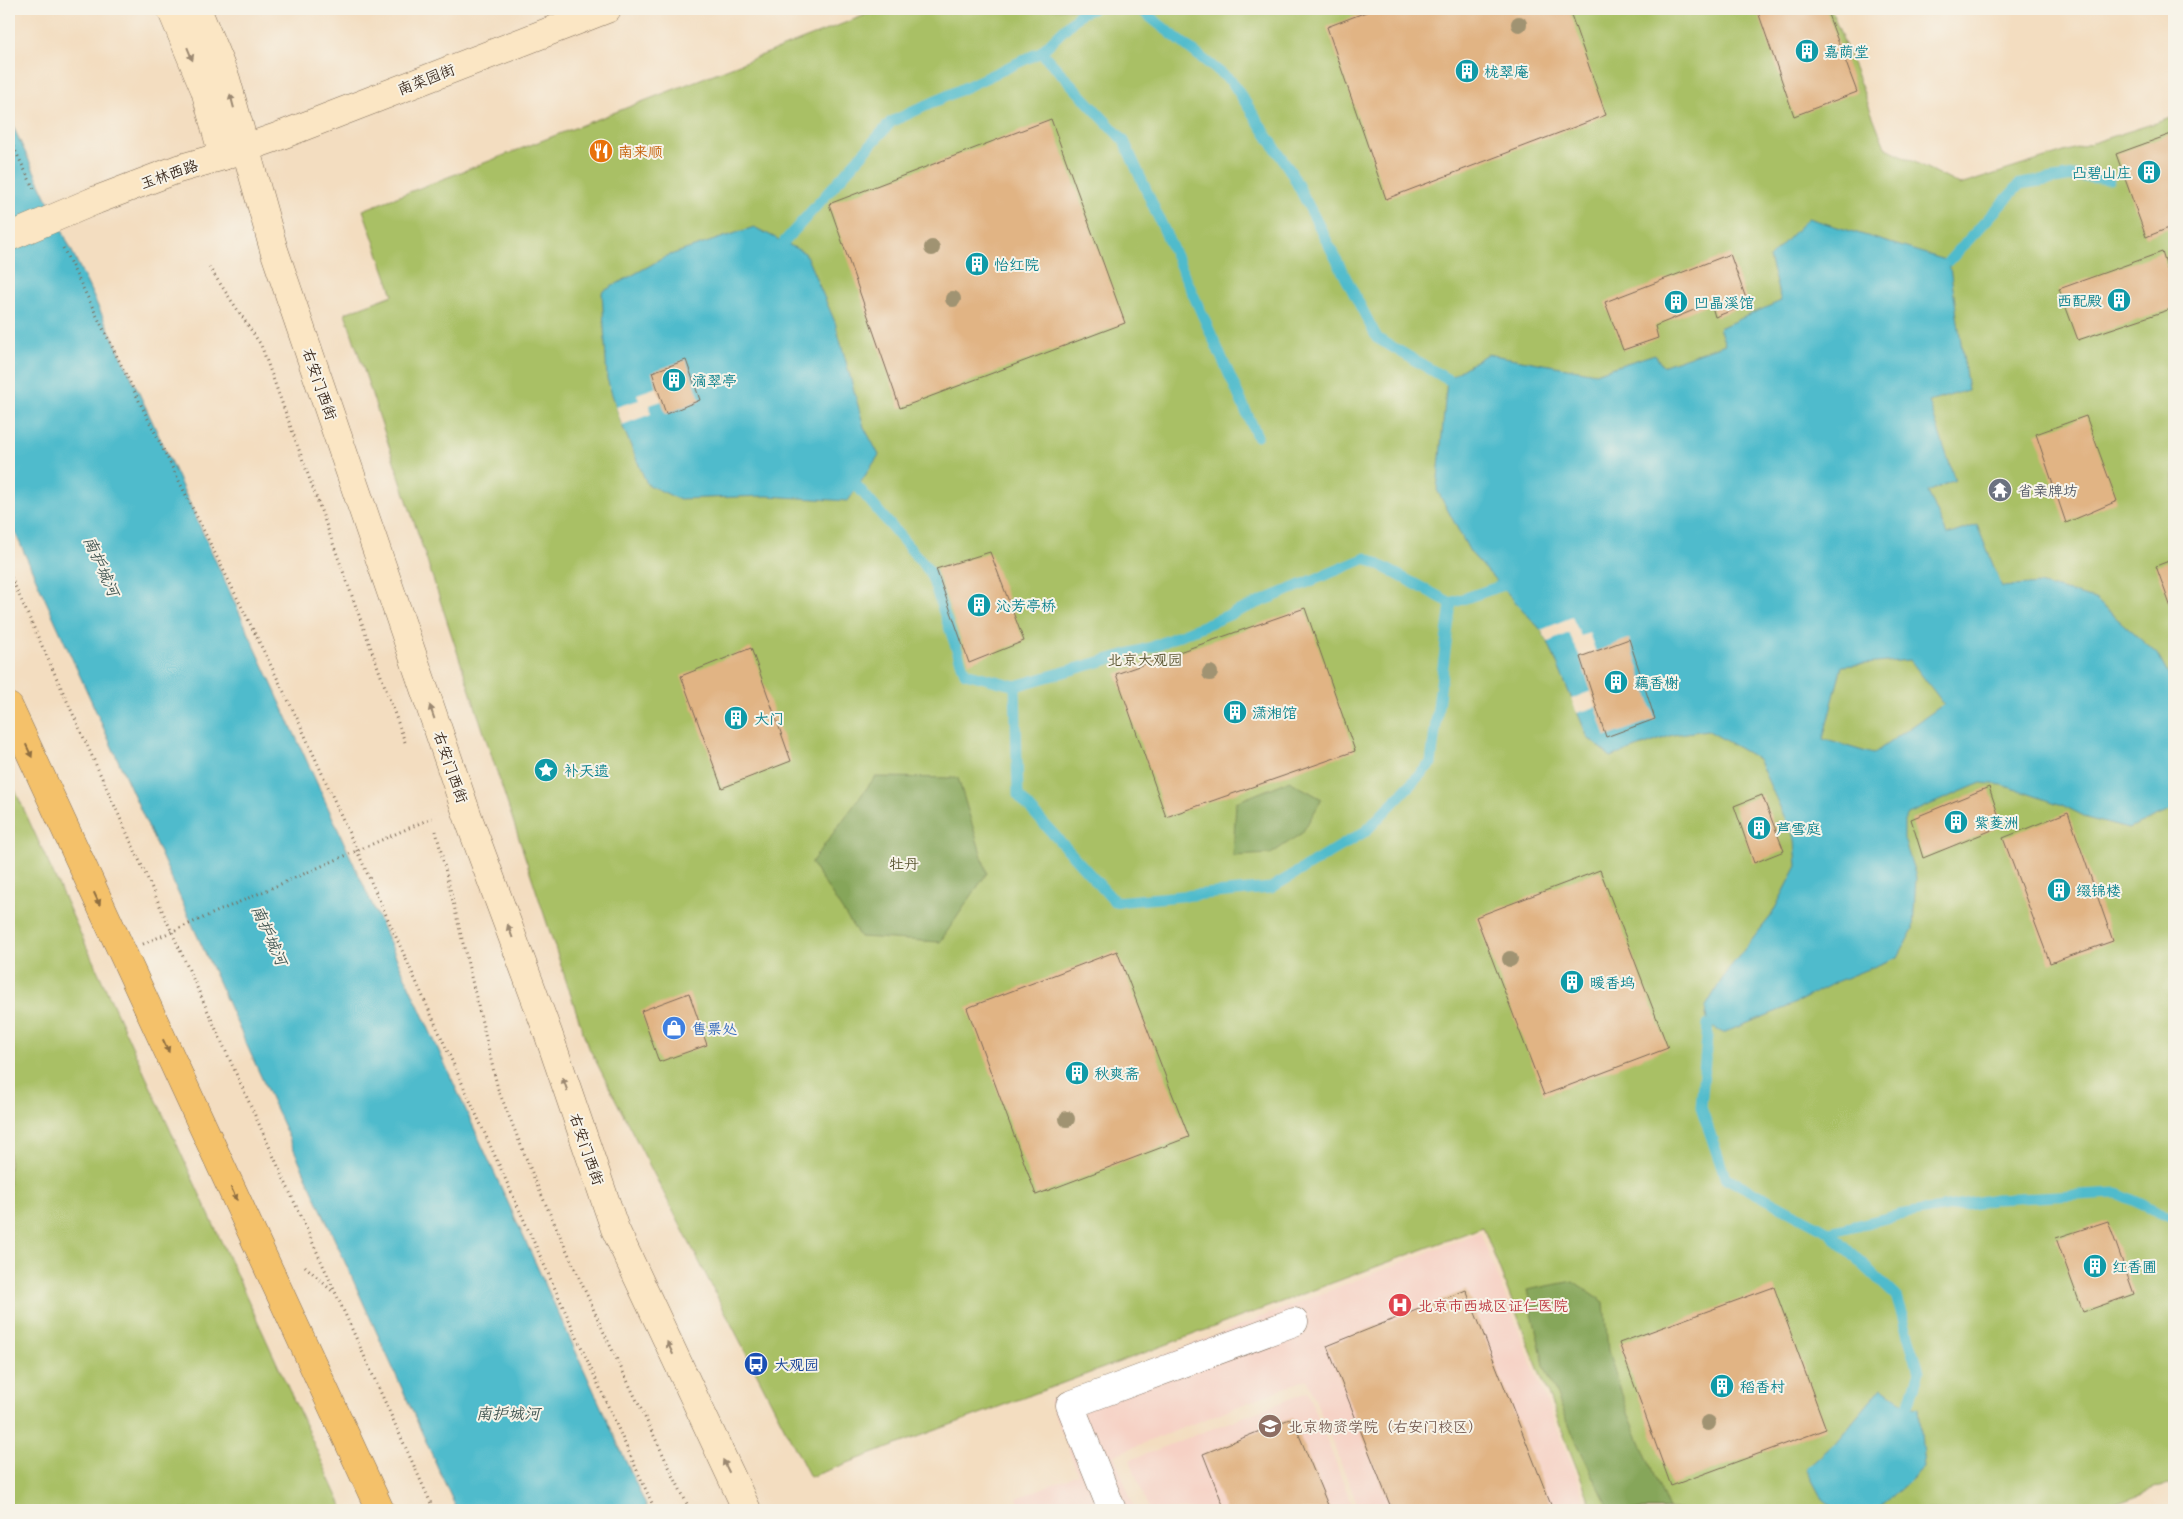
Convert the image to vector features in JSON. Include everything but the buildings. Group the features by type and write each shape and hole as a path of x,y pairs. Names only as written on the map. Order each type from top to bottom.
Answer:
{"highway":[{"path":"9,707 380,1510"}],"street":[{"name":"右安门西街","path":"171,9 205,90 234,152 274,250 465,810 548,1033 615,1229 747,1510"},
{"name":"右安门西街","path":"197,9 226,79 234,152"},
{"name":"南菜园街","path":"234,152 607,9"},
{"name":"玉林西路","path":"9,237 94,201 178,169 234,152"},
{"path":"1112,1510 1070,1405 1294,1322"}],"path":[{"path":"9,138 35,192"},
{"path":"62,245 297,718 655,1510"},
{"path":"209,267 261,345 406,744"},
{"path":"9,573 434,1510"},
{"path":"429,808 498,1089 537,1185 602,1328 690,1510"},
{"path":"143,944 432,818"}],"shaded area":[{"name":"北京市西城区证仁医院","path":"1480,1232 1589,1510 1360,1510 1307,1379 1114,1455 1135,1510 1022,1510 1017,1498 1078,1474 1049,1400"},
{"name":"北京物资学院（右安门校区）","path":"1308,1392 1354,1510 1149,1510 1130,1460"}],"green space":[{"name":"北京大观园","path":"881,9 1831,9 1885,147 1960,185 2174,117 2174,1482 2096,1510 1593,1510 1483,1227 810,1477 587,1044 345,313 393,295 363,210"},
{"path":"9,777 344,1510 9,1510"},
{"name":"牡丹","path":"875,777 958,778 987,873 940,942 860,937 811,863"},
{"path":"1289,781 1322,799 1302,833 1271,854 1233,856 1236,802"},
{"path":"1573,1281 1604,1302 1608,1351 1628,1413 1669,1510 1610,1510 1575,1439 1544,1365 1527,1290"}],"water":[{"name":"南护城河","path":"9,118 147,410 648,1510 457,1510 9,519"},
{"path":"1808,218 1949,261 1968,390 1929,402 1955,480 1928,492 1947,535 1977,525 2002,587 2039,584 2095,599 2157,654 2174,685 2174,800 2172,810 2128,829 2090,819 2062,805 2002,785 1981,783 1908,814 1904,821 1904,839 1916,877 1913,929 1898,957 1838,981 1790,1006 1723,1033 1708,1025 1705,1008 1727,971 1771,916 1797,866 1795,840 1758,759 1707,730 1673,735 1611,757 1588,738 1548,642 1541,630 1470,552 1437,490 1447,379 1487,354 1595,373 1655,354 1662,366 1725,344 1719,328 1781,301 1769,258","holes":["1910,660 1944,704 1873,754 1823,739 1842,666"]},
{"path":"754,227 805,253 835,322 864,427 879,455 848,501 767,496 678,499 647,484 622,425 607,379 602,292 667,256"},
{"path":"1882,1387 1908,1406 1919,1408 1924,1467 1880,1508 1873,1510 1836,1510 1822,1499 1806,1469 1835,1443"}],"pier":[{"name":"滴翠亭","path":"686,360 700,400 666,414 662,401 649,405 651,414 622,425 616,407 639,400 637,394 657,387 652,372"},
{"name":"藕香榭","path":"1572,617 1581,636 1589,633 1596,652 1629,639 1655,719 1606,737 1596,707 1577,713 1571,699 1591,691 1580,657 1569,633 1548,642 1541,630"}],"waterway":[{"path":"784,242 891,122 1041,52 1081,13 1092,9"},
{"path":"1140,9 1232,82 1291,172 1377,338 1447,379"},
{"path":"1041,52 1124,141 1257,436"},
{"path":"1949,261 2020,184 2074,176 2109,179"},
{"path":"858,487 930,572 965,673 1015,686 1152,647 1366,558 1451,603 1501,586"},
{"path":"1015,686 1018,795 1115,902 1271,888 1366,831 1431,763 1451,603"},
{"path":"1708,1025 1701,1107 1725,1177 1829,1232 1899,1215 1996,1199 2117,1193 2174,1219"},
{"path":"1829,1232 1896,1296 1919,1371 1908,1406"}],"place":[{"name":"嘉荫堂","path":"1807,51"},
{"name":"栊翠庵","path":"1467,71"},
{"name":"南来顺","path":"601,151"},
{"name":"凸碧山庄","path":"2149,172"},
{"name":"怡红院","path":"977,264"},
{"name":"西配殿","path":"2119,300"},
{"name":"凹晶溪馆","path":"1676,302"},
{"name":"滴翠亭","path":"674,380"},
{"name":"省亲牌坊","path":"2000,490"},
{"name":"沁芳亭桥","path":"979,605"},
{"name":"藕香榭","path":"1616,682"},
{"name":"潇湘馆","path":"1235,712"},
{"name":"大门","path":"736,718"},
{"name":"补天遗","path":"546,770"},
{"name":"紫菱洲","path":"1956,822"},
{"name":"芦雪庭","path":"1759,828"},
{"name":"缀锦楼","path":"2059,890"},
{"name":"暖香坞","path":"1572,982"},
{"name":"售票处","path":"674,1028"},
{"name":"秋爽斋","path":"1077,1073"},
{"name":"红香圃","path":"2095,1266"},
{"name":"北京市西城区证仁医院","path":"1400,1305"},
{"name":"大观园","path":"756,1364"},
{"name":"稻香村","path":"1722,1386"},
{"name":"北京物资学院（右安门校区）","path":"1270,1426"}]}
